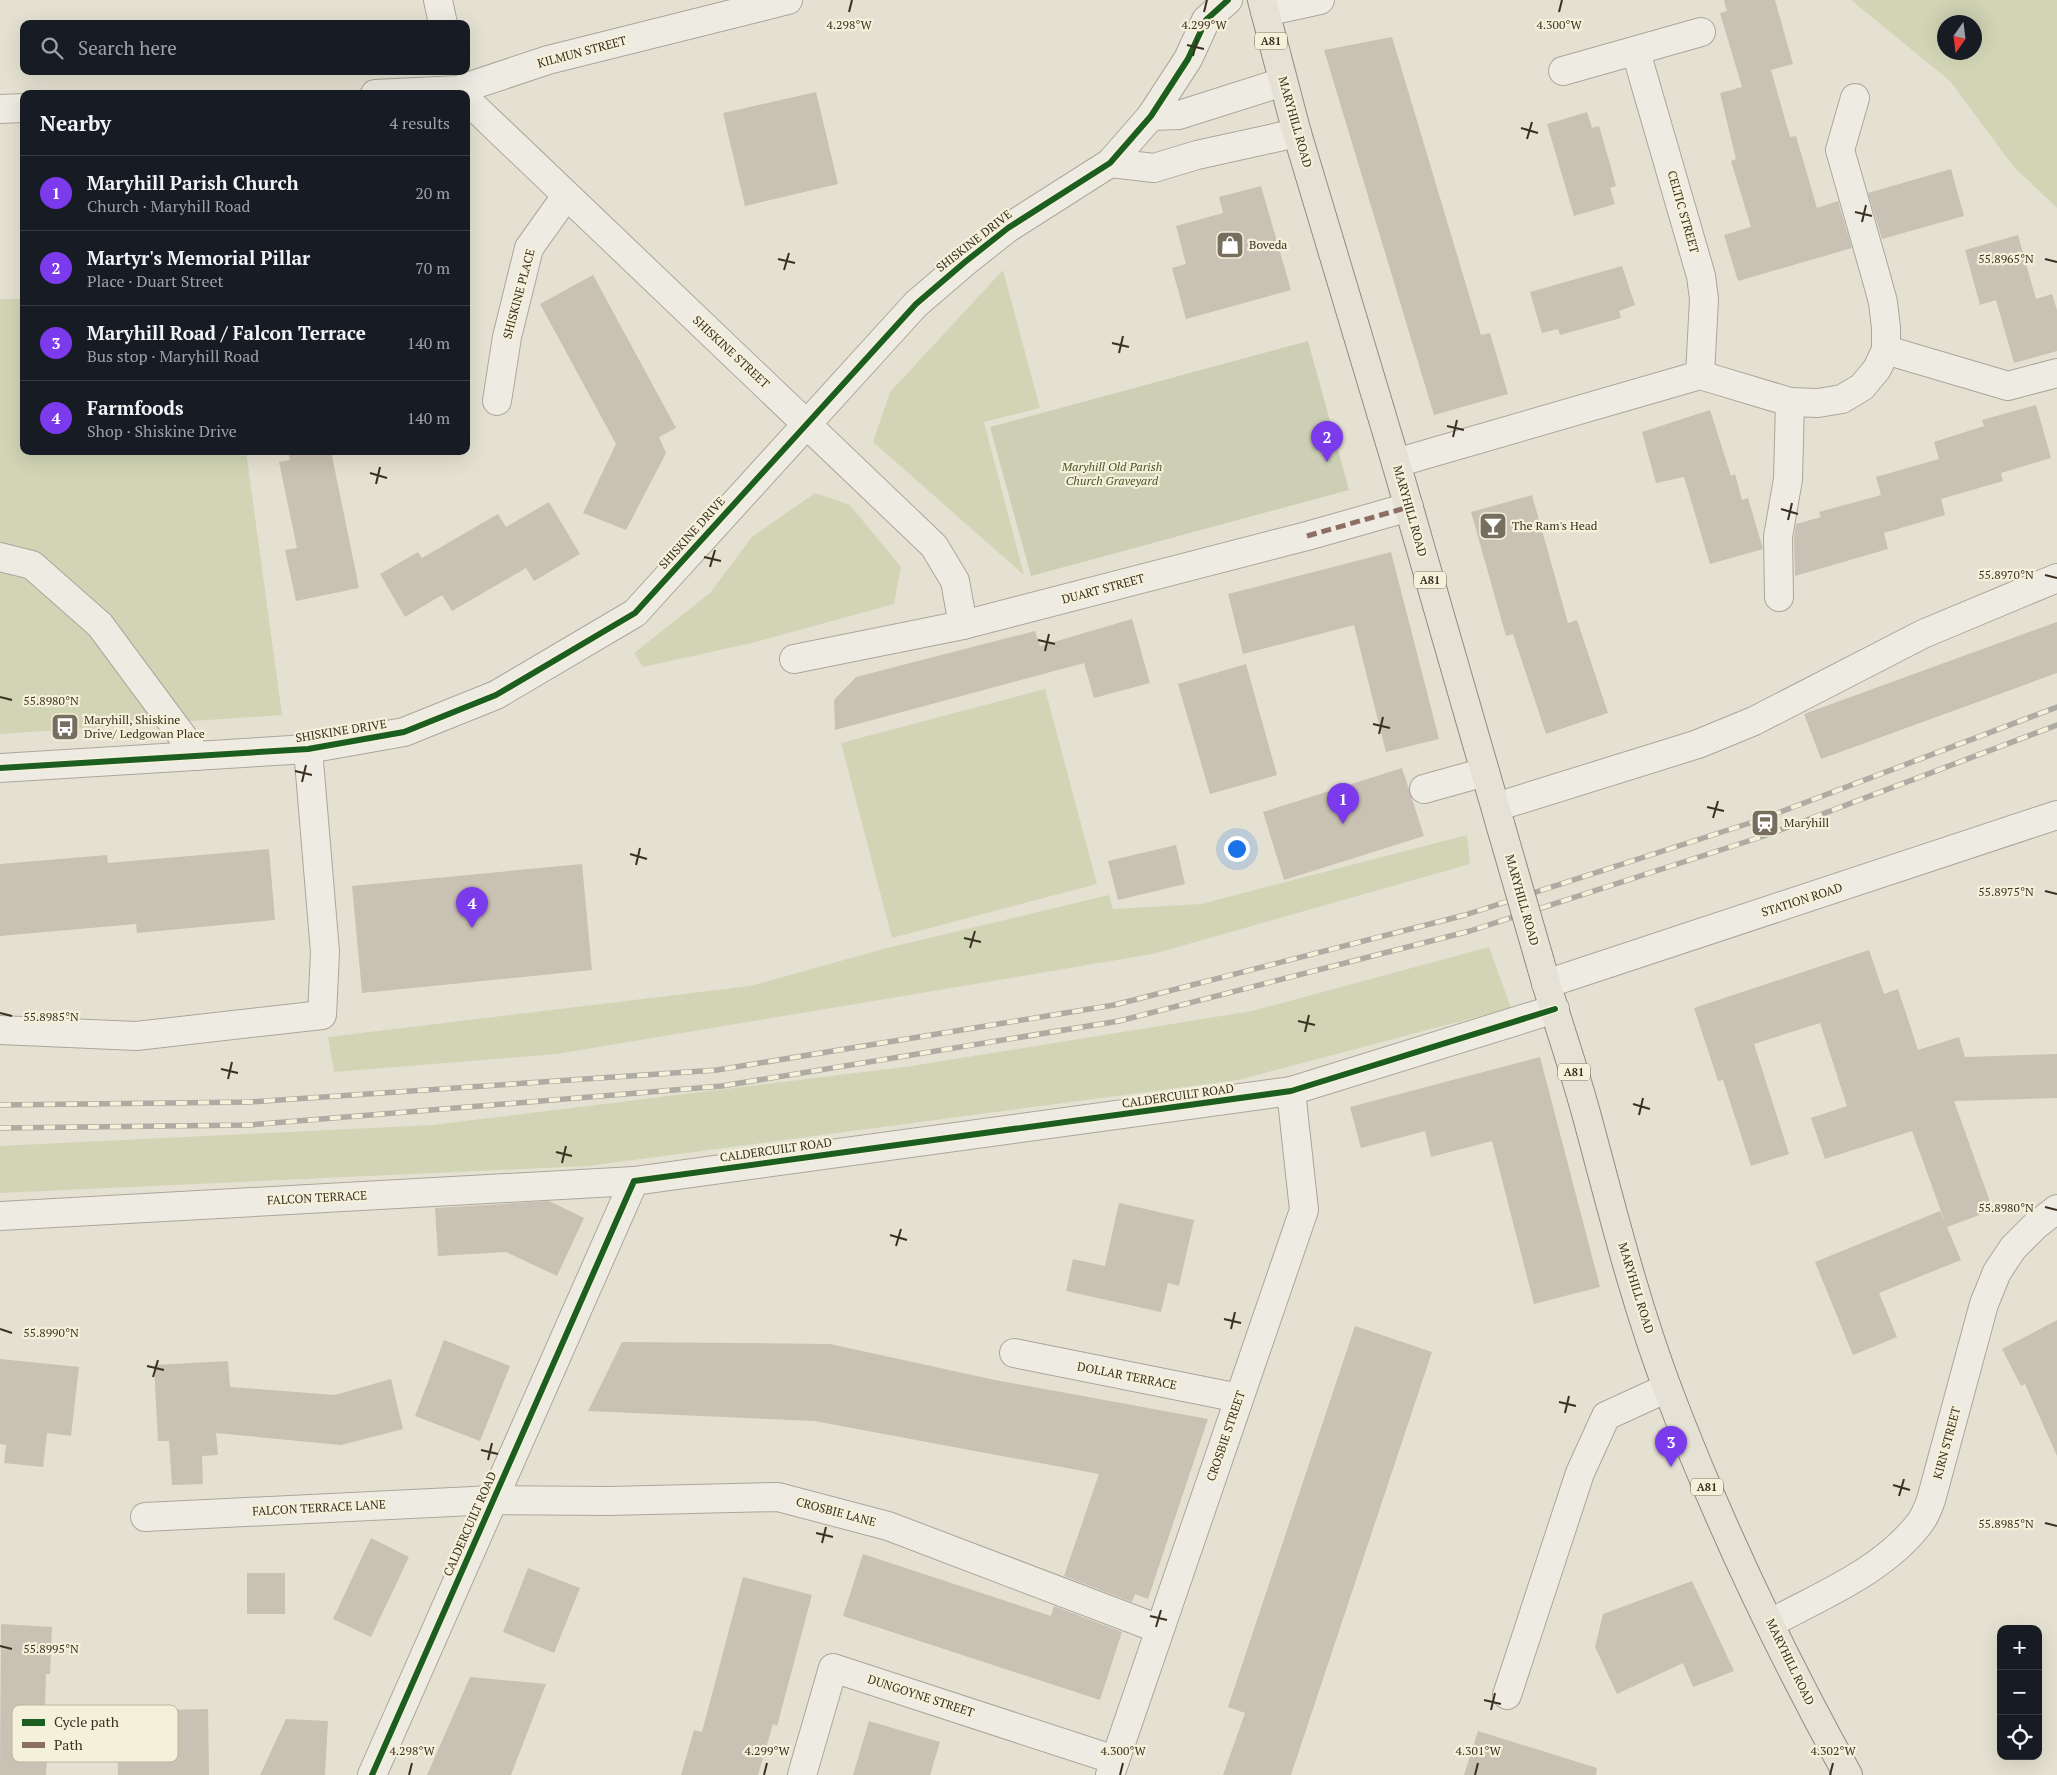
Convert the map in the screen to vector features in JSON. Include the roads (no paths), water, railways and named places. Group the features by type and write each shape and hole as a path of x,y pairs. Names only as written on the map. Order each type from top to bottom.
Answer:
{"main road":[{"name":"MARYHILL ROAD","path":"1263,6 1297,133 1409,507 1628,1266 1667,1388 1707,1486 1771,1623 1848,1775"}],"street":[{"path":"438,0 442,20"},
{"name":"KILMUN STREET","path":"432,90 460,88 548,60 788,0"},
{"name":"SHISKINE DRIVE","path":"0,768 308,749 404,732 496,695 634,614 881,342 940,282 1008,228 1110,163 1151,116 1188,59 1206,20 1228,0"},
{"path":"1263,6 1320,0"},
{"path":"1563,71 1636,52 1701,32"},
{"name":"CELTIC STREET","path":"1636,52 1701,276 1704,299 1700,375"},
{"path":"1151,116 1179,115 1283,82"},
{"name":"SHISKINE STREET","path":"470,98 566,196 934,546 955,582 963,625"},
{"path":"1396,463 1700,375 1790,402 1818,403 1842,399 1862,386 1877,370 1886,350 1883,302 1840,150 1855,98"},
{"path":"0,109 20,108"},
{"path":"1110,163 1154,168 1197,155 1297,133"},
{"name":"SHISKINE PLACE","path":"497,402 507,337 529,248 566,196"},
{"path":"1886,350 2008,386 2057,373"},
{"path":"1779,597 1778,537 1788,480 1790,402"},
{"name":"DUART STREET","path":"794,659 963,625 1307,536 1409,507"},
{"path":"0,557 32,565 100,625 197,756"},
{"path":"1499,817 1698,744 1754,721 1923,634 2057,578"},
{"path":"0,1030 136,1036 322,1015 325,952 308,749"},
{"path":"1424,789 1485,772"},
{"name":"STATION ROAD","path":"1543,973 2057,815"},
{"name":"CALDERCUILT ROAD","path":"372,1775 634,1181 1291,1091 1555,1009"},
{"name":"CROSBIE STREET","path":"1112,1767 1304,1210 1291,1091"},
{"name":"FALCON TERRACE","path":"0,1216 634,1181"},
{"name":"KIRN STREET","path":"1771,1623 1883,1560 1903,1543 1921,1522 1932,1500 1984,1304 1997,1272 2014,1248 2036,1225 2057,1209"},
{"name":"DOLLAR TERRACE","path":"1014,1353 1239,1398"},
{"path":"1507,1695 1580,1472 1606,1416 1667,1388"},
{"name":"CROSBIE LANE","path":"493,1500 609,1501 778,1497 888,1526 1159,1629"},
{"name":"FALCON TERRACE LANE","path":"145,1517 493,1500"},
{"name":"DUNGOYNE STREET","path":"802,1775 833,1668 1112,1767"}],"railway":[{"path":"0,1105 250,1102 717,1070 1114,1005 1465,915 1762,819 2057,707"},
{"path":"0,1128 249,1125 722,1086 1119,1021 1470,931 1767,835 2057,725"}],"place":[{"name":"Boveda","path":"1230,245"},
{"name":"Martyr's Memorial Pillar","path":"1327,462"},
{"name":"The Ram's Head","path":"1493,526"},
{"name":"Maryhill, Shiskine Drive/ Ledgowan Place","path":"65,727"},
{"name":"Maryhill","path":"1765,823"},
{"name":"Maryhill Parish Church","path":"1343,824"},
{"name":"Farmfoods","path":"472,928"},
{"name":"Maryhill Road / Falcon Terrace","path":"1671,1467"}],"park label":[{"name":"Maryhill Old Parish Church Graveyard","path":"1112,474"}]}
